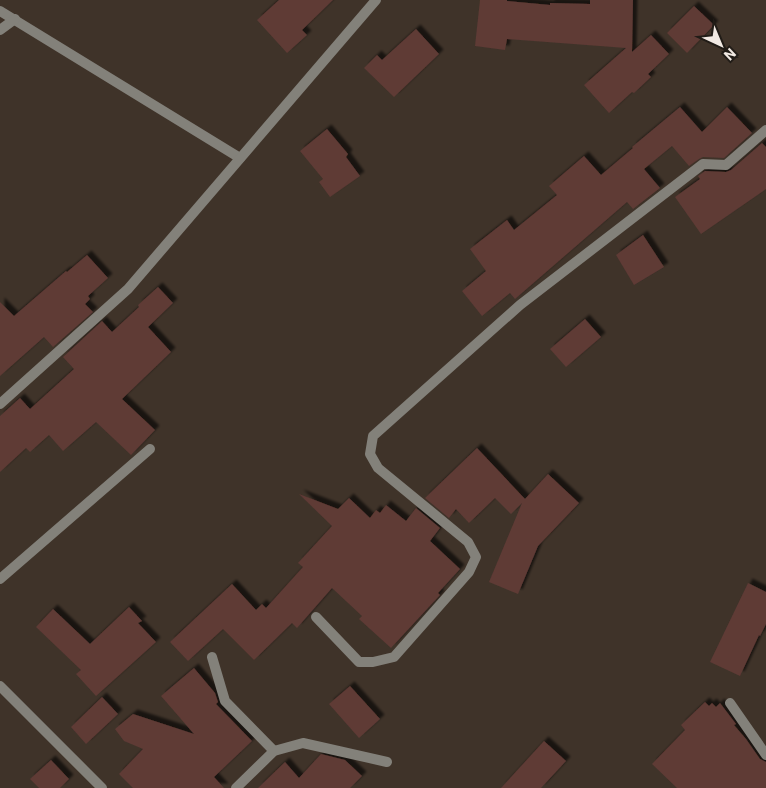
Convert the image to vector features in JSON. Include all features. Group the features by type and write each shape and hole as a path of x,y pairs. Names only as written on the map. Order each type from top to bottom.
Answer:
{"street":[{"path":"0,404 128,289 376,0"},
{"path":"0,10 240,158"},
{"path":"0,30 15,19"},
{"path":"316,616 359,662 373,662 394,657 469,572 476,558 468,542 378,468 370,454 373,436 520,305 704,164 726,164 766,130"},
{"path":"0,579 150,448"},
{"path":"212,657 225,701 274,752"},
{"path":"0,686 102,788"},
{"path":"730,704 766,755"},
{"path":"236,788 274,752 302,743 387,762"}],"building":[{"path":"279,0 333,0 302,30 307,35 287,53 257,20"},
{"path":"480,0 507,0 550,5 550,3 590,4 590,0 633,0 632,52 651,35 669,54 648,74 651,77 609,113 584,85 626,48 507,39 505,50 475,46"},
{"path":"694,6 714,25 687,53 667,33"},
{"path":"416,29 439,54 394,97 364,68 377,55 382,60"},
{"path":"680,107 702,132 727,107 752,133 724,158 703,157 689,166 672,146 644,169 660,188 633,209 627,202 515,299 510,293 482,316 462,291 486,271 470,249 507,220 514,230 557,195 549,186 584,156 601,175"},
{"path":"327,129 348,154 346,157 360,176 330,197 319,182 323,179 300,151"},
{"path":"762,143 766,147 766,189 701,234 675,197 700,179 698,176 705,171 726,172 731,170"},
{"path":"643,235 664,267 634,285 616,255"},
{"path":"87,255 108,278 88,296 90,299 85,304 93,312 53,347 44,337 0,376 0,302 14,316"},
{"path":"158,287 173,303 148,327 171,352 122,399 155,430 131,455 96,422 63,451 49,435 30,452 26,448 0,472 0,416 20,398 30,409 74,369 63,357 102,321 112,332"},
{"path":"585,319 601,337 566,367 550,349"},
{"path":"477,448 525,499 548,474 579,503 538,546 518,594 489,582 522,503 511,514 495,498 469,523 456,509 449,518 425,498"},
{"path":"299,494 338,509 349,498 370,518 376,510 380,513 386,505 406,521 416,508 440,528 430,541 460,569 438,593 440,595 391,648 359,619 362,616 332,588 297,628 292,623 254,660 223,629 188,661 170,642 232,584 256,610 262,604 266,608 303,567 298,563 332,526"},
{"path":"748,583 766,592 766,624 740,676 710,662"},
{"path":"129,607 142,621 138,623 156,642 96,696 76,674 81,670 36,627 53,609 90,644"},
{"path":"194,668 215,693 218,702 216,704 252,741 214,777 224,788 133,788 119,774 143,749 124,741 115,729 133,714 194,734 161,696"},
{"path":"350,686 380,719 359,738 329,704"},
{"path":"102,697 118,714 86,744 71,727"},
{"path":"705,702 709,706 712,703 716,707 720,703 760,759 766,762 766,788 677,788 652,764 685,730 681,725"},
{"path":"544,741 566,761 541,788 501,788"},
{"path":"321,754 345,760 362,776 350,788 258,788 285,762 299,778"},
{"path":"51,760 69,779 60,788 39,788 30,779"}]}
